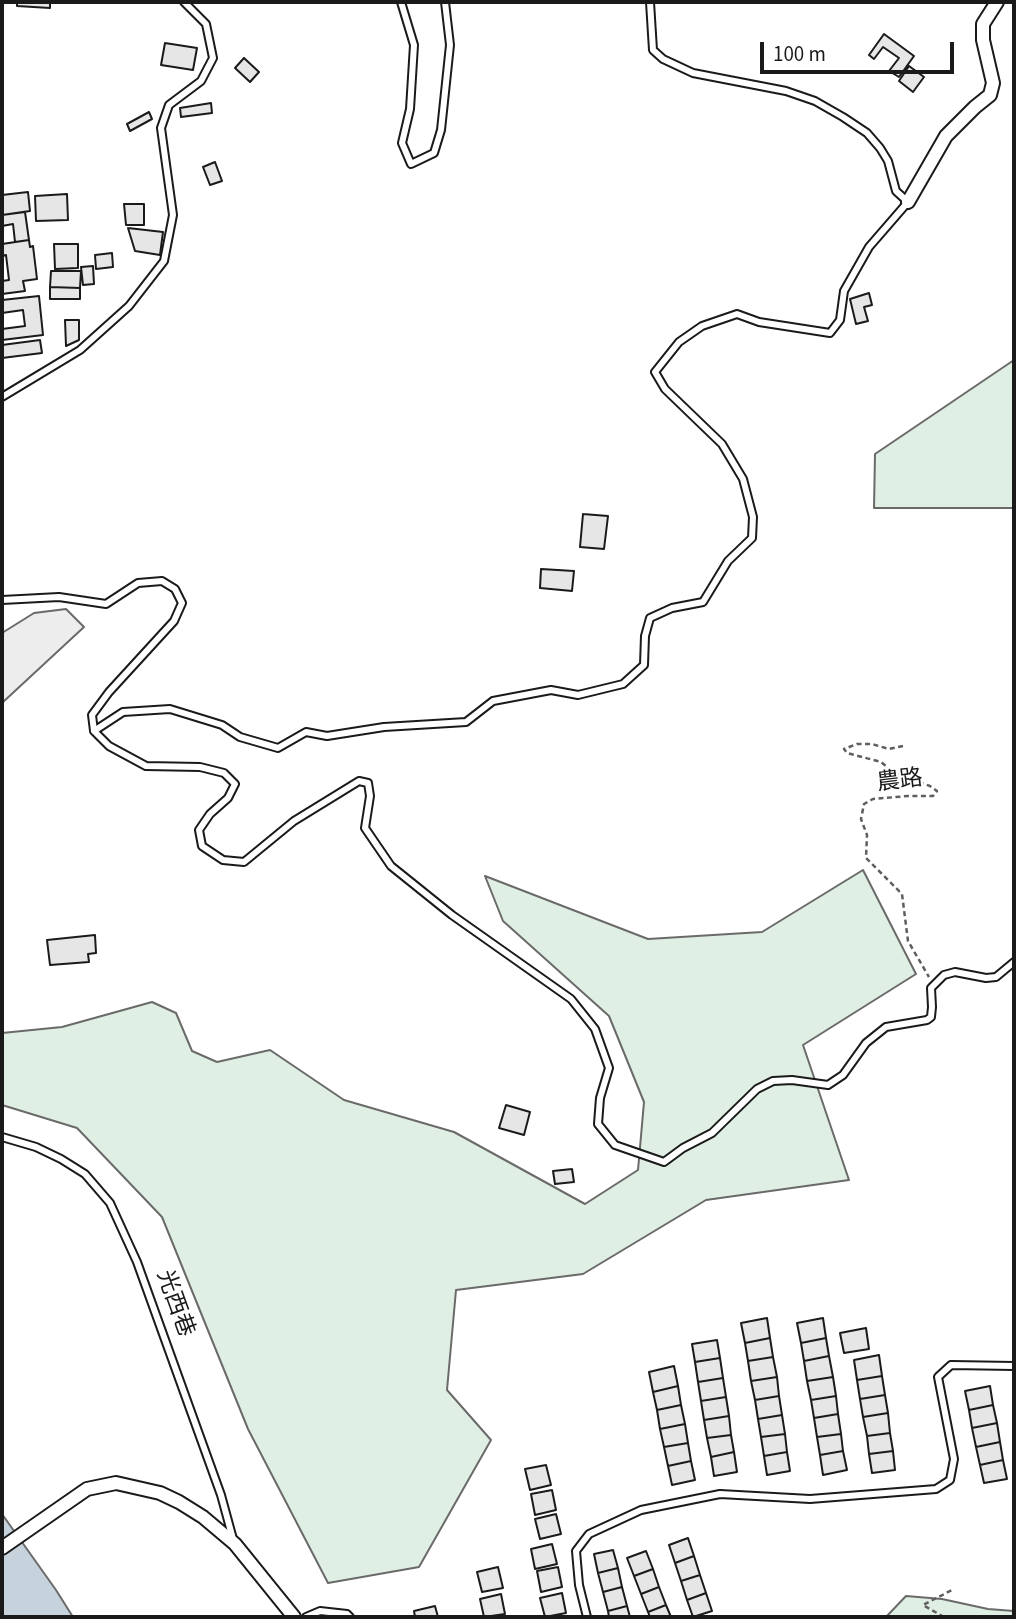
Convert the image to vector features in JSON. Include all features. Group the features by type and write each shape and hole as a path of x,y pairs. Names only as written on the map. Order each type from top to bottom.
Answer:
{"street":[{"path":"908,202 946,136 990,95 993,83 983,40 983,24 997,2"},
{"name":"光西巷","path":"2,1548 87,1489 116,1483 160,1493 203,1517 235,1544 293,1617"}],"lane":[{"path":"2,397 80,350 128,306 164,261 173,215 161,128 169,106 201,81 213,58 206,24 184,2"},
{"path":"401,2 414,45 410,109 402,143 411,164 434,153 441,130 450,45 445,2"},
{"path":"94,731 123,712 170,709 222,726 240,737 278,748 306,732 327,736 384,727 466,722 493,701 551,690 578,695 623,684 644,665 645,636 650,618 673,608 703,602 728,561 752,538 753,517 743,479 722,444 665,389 655,372 679,342 694,331 737,314 759,322 831,333 839,320 844,290 869,247 908,202 896,191 888,161 880,148 866,133 843,117 815,101 786,91 693,73 663,59 653,50 650,2"},
{"path":"2,600 59,597 106,604 138,583 162,581 175,589 182,603 174,621 109,692 92,715 94,731 109,746 146,766 200,767 224,773 235,784 228,798 209,814 199,830 202,846 223,860 244,862 294,821 359,781 368,783 370,796 365,828 391,866 452,915 571,999 595,1028 609,1068 600,1098 598,1124 615,1145 664,1163 683,1148 712,1133 757,1089 774,1081 792,1080 828,1085 844,1075 866,1043 886,1027 927,1020 931,1017 931,988 944,975 955,972 986,978 996,977 1014,962"},
{"name":"光西巷","path":"2,1137 37,1147 61,1159 85,1174 110,1203 137,1262 221,1495 235,1544"},
{"path":"587,1617 579,1585 576,1551 589,1534 641,1510 720,1494 810,1499 936,1489 950,1480 954,1459 939,1377 951,1365 1014,1366"},
{"path":"306,1617 320,1611 347,1614 350,1617"}],"path":[{"name":"農路","path":"902,746 889,749 872,744 857,744 844,750 881,762 896,774 937,791 933,796 873,799 864,804 861,819 867,835 866,858 902,894 908,941 929,977 936,981"},
{"path":"944,1617 923,1605 952,1590"}],"green space":[{"path":"1014,360 1014,508 874,508 875,454"},
{"path":"863,870 916,974 803,1045 849,1180 706,1200 583,1274 456,1290 447,1390 491,1440 419,1567 328,1583 248,1429 162,1217 77,1128 2,1105 2,1033 62,1027 152,1002 176,1013 192,1051 217,1062 270,1050 344,1100 454,1132 585,1204 638,1170 644,1102 609,1016 503,921 485,876 648,939 762,932"},
{"path":"906,1596 1014,1611 1014,1617 886,1617"}],"shaded area":[{"path":"66,609 84,627 2,703 2,633 34,613"},
{"path":"2,1514 56,1590 73,1617 2,1617"}],"building":[{"path":"17,2 50,2 50,8 17,6"},
{"path":"884,34 914,56 899,77 889,71 899,58 883,47 874,59 869,55"},
{"path":"165,43 197,48 193,70 161,65"},
{"path":"244,58 259,72 250,82 235,68"},
{"path":"909,66 924,77 913,92 899,81"},
{"path":"211,103 212,113 181,117 180,108"},
{"path":"149,112 152,119 130,131 127,124"},
{"path":"215,162 222,181 210,185 203,167"},
{"path":"28,192 30,211 2,215 2,195"},
{"path":"67,194 68,220 36,221 35,196"},
{"path":"124,204 144,204 144,225 126,225"},
{"path":"25,212 29,240 15,242 13,224 2,226 2,215"},
{"path":"128,228 163,232 160,255 135,251"},
{"path":"29,240 30,247 33,246 37,279 23,281 25,291 2,294 2,281 9,280 6,255 2,256 2,244"},
{"path":"54,244 78,244 78,268 55,269"},
{"path":"112,253 113,267 96,269 95,255"},
{"path":"93,266 94,284 83,285 81,267"},
{"path":"51,271 81,271 80,288 50,287"},
{"path":"50,287 80,288 80,299 50,299"},
{"path":"869,293 872,305 864,307 868,321 856,324 850,299"},
{"path":"39,296 43,335 2,340 2,329 25,326 23,310 2,313 2,300"},
{"path":"65,320 79,320 79,340 66,346"},
{"path":"40,340 42,353 2,358 2,345"},
{"path":"583,514 608,516 604,549 580,547"},
{"path":"541,569 574,571 572,591 540,588"},
{"path":"95,935 96,953 88,954 89,962 50,965 47,940"},
{"path":"506,1105 530,1112 524,1135 499,1128"},
{"path":"572,1169 574,1182 555,1184 553,1171"},
{"path":"767,1318 770,1338 745,1343 741,1323"},
{"path":"823,1318 826,1338 801,1343 797,1323"},
{"path":"866,1328 869,1349 844,1353 840,1333"},
{"path":"770,1338 773,1357 748,1361 745,1343"},
{"path":"826,1338 829,1356 804,1361 801,1343"},
{"path":"717,1340 720,1358 695,1362 692,1344"},
{"path":"879,1355 882,1376 857,1380 854,1360"},
{"path":"829,1356 833,1377 807,1381 804,1361"},
{"path":"773,1357 777,1377 751,1381 748,1361"},
{"path":"720,1358 723,1378 698,1382 695,1362"},
{"path":"674,1366 678,1386 653,1392 649,1372"},
{"path":"882,1376 885,1395 860,1399 857,1380"},
{"path":"777,1377 779,1396 755,1400 751,1381"},
{"path":"833,1377 836,1396 811,1400 807,1381"},
{"path":"723,1378 726,1397 701,1401 698,1382"},
{"path":"678,1386 681,1405 657,1410 653,1392"},
{"path":"990,1386 993,1405 969,1410 965,1391"},
{"path":"885,1395 888,1413 863,1417 860,1399"},
{"path":"779,1396 782,1415 758,1419 755,1400"},
{"path":"836,1396 838,1414 814,1418 811,1400"},
{"path":"726,1397 729,1416 704,1420 701,1401"},
{"path":"681,1405 685,1424 660,1429 657,1410"},
{"path":"993,1405 997,1423 972,1428 969,1410"},
{"path":"888,1413 890,1433 867,1436 863,1417"},
{"path":"838,1414 841,1434 817,1437 814,1418"},
{"path":"782,1415 785,1434 761,1437 758,1419"},
{"path":"729,1416 731,1435 707,1438 704,1420"},
{"path":"997,1423 1000,1442 976,1447 972,1428"},
{"path":"685,1424 688,1443 664,1447 660,1429"},
{"path":"890,1433 893,1451 869,1454 867,1436"},
{"path":"785,1434 787,1452 764,1456 761,1437"},
{"path":"841,1434 843,1451 820,1455 817,1437"},
{"path":"731,1435 734,1452 711,1457 707,1438"},
{"path":"1000,1442 1003,1460 980,1465 976,1447"},
{"path":"688,1443 691,1461 668,1466 664,1447"},
{"path":"843,1451 847,1470 823,1475 820,1455"},
{"path":"893,1451 895,1470 872,1473 869,1454"},
{"path":"734,1452 737,1472 714,1476 711,1457"},
{"path":"787,1452 790,1471 767,1475 764,1456"},
{"path":"1003,1460 1007,1479 984,1483 980,1465"},
{"path":"691,1461 695,1480 672,1485 668,1466"},
{"path":"546,1465 551,1485 530,1490 525,1469"},
{"path":"552,1490 556,1510 535,1515 531,1494"},
{"path":"556,1514 561,1534 540,1539 535,1519"},
{"path":"688,1538 694,1556 675,1563 669,1545"},
{"path":"552,1544 557,1564 535,1569 531,1549"},
{"path":"613,1550 618,1568 598,1573 594,1554"},
{"path":"646,1551 653,1569 634,1576 627,1558"},
{"path":"694,1556 700,1575 681,1581 675,1563"},
{"path":"498,1567 503,1588 482,1592 477,1572"},
{"path":"558,1567 562,1587 541,1592 537,1571"},
{"path":"618,1568 622,1587 603,1592 598,1573"},
{"path":"653,1569 659,1587 641,1594 634,1576"},
{"path":"700,1575 706,1593 687,1600 681,1581"},
{"path":"622,1587 627,1606 608,1611 603,1592"},
{"path":"659,1587 666,1605 648,1612 641,1594"},
{"path":"562,1593 566,1613 545,1617 540,1598"},
{"path":"706,1593 712,1611 693,1617 687,1600"},
{"path":"501,1594 505,1614 484,1617 480,1599"},
{"path":"666,1605 671,1617 650,1617 648,1612"},
{"path":"435,1606 438,1617 415,1617 414,1611"},
{"path":"627,1606 630,1617 609,1617 608,1611"}]}
